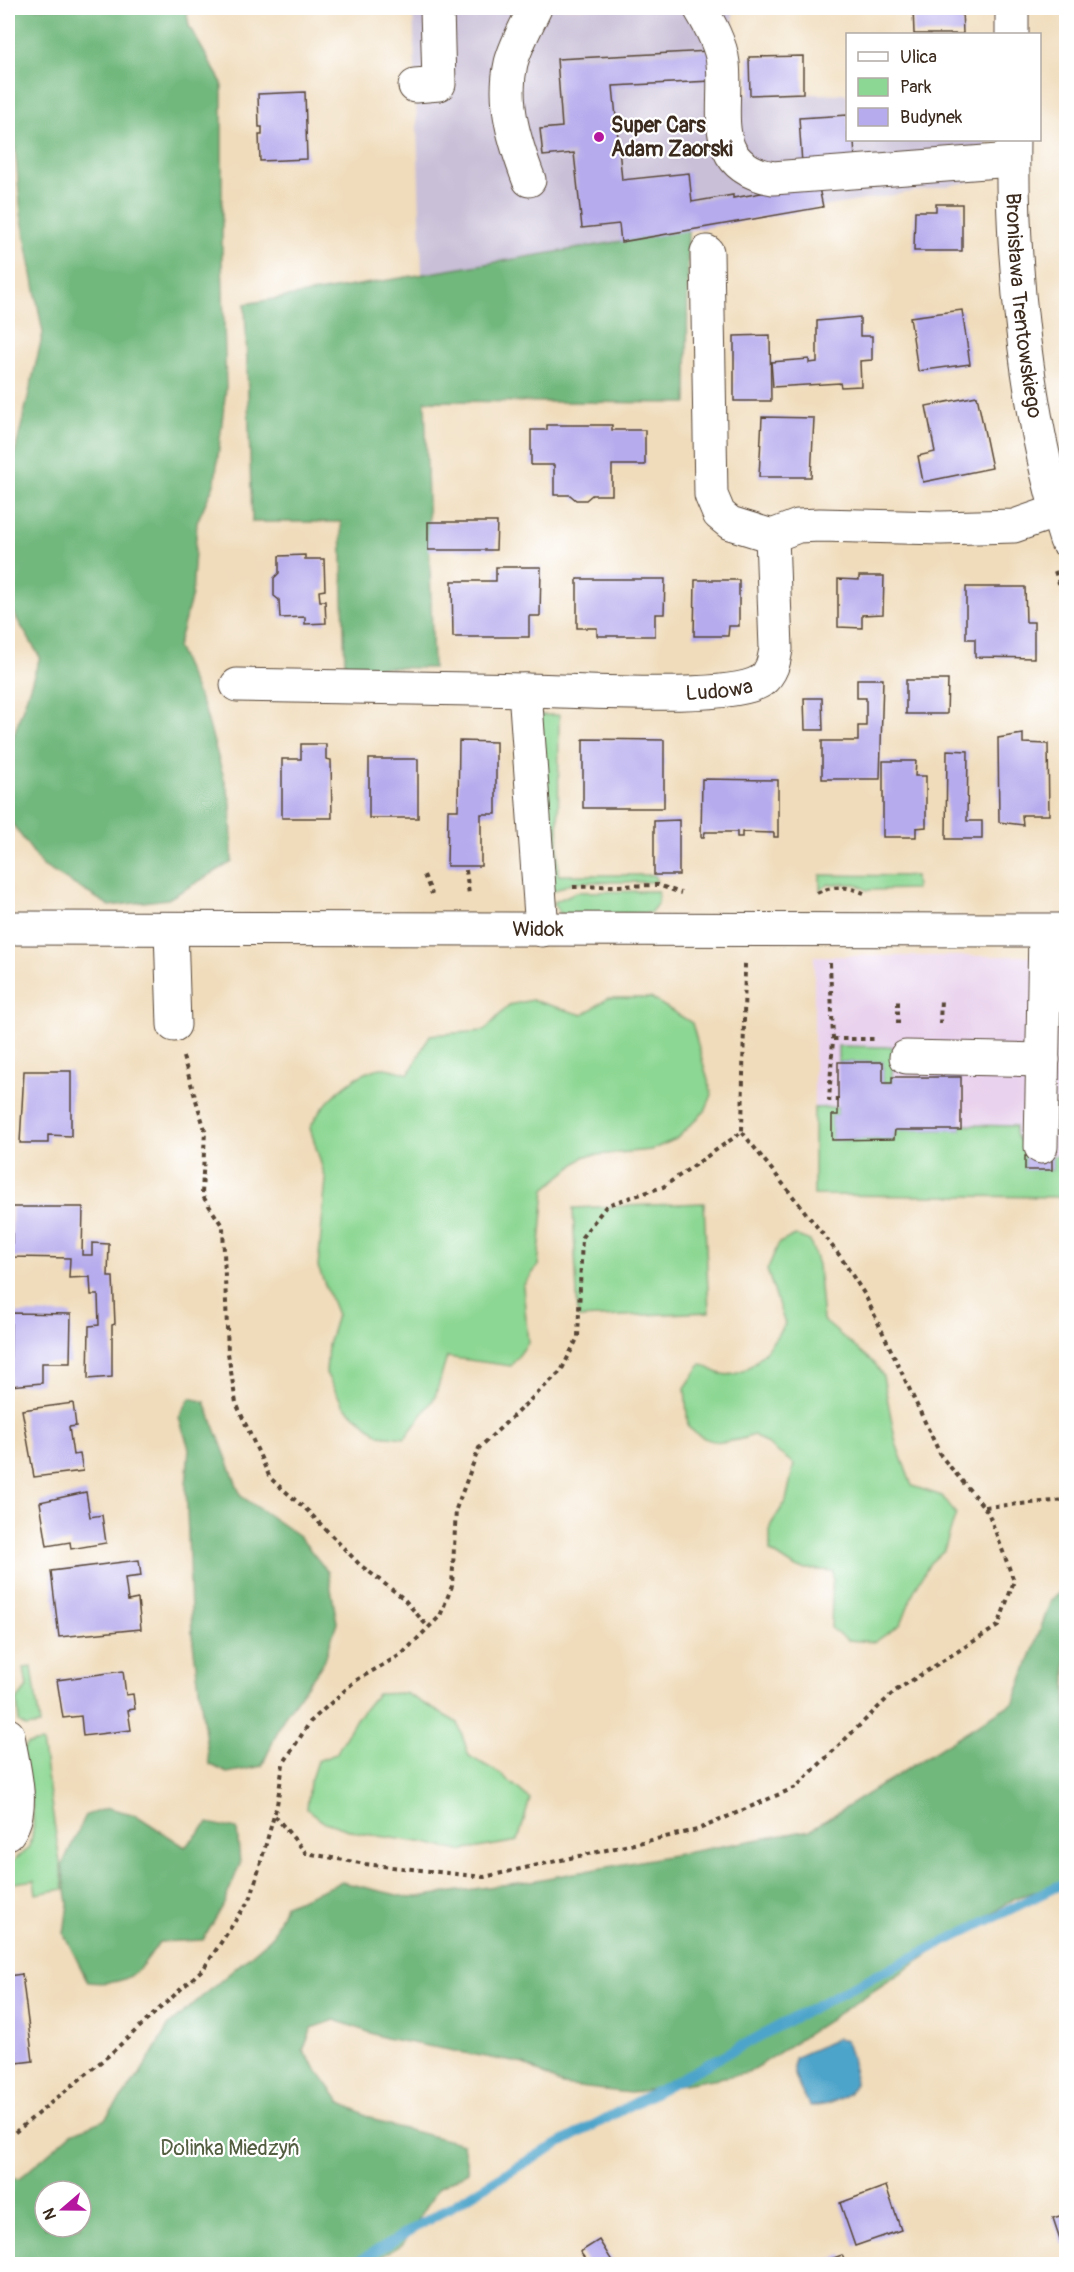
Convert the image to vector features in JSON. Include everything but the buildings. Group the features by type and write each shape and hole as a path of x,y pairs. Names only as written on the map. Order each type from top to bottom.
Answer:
{"street":[{"path":"415,86 439,84 437,8"},
{"path":"529,180 519,153 507,90 512,61 535,8"},
{"path":"700,8 723,61 722,117 726,138 733,159 745,170 773,178 1012,149"},
{"path":"1012,8 1012,33"},
{"name":"Bronisława Trentowskiego","path":"1012,149 1012,205 1024,330 1039,430 1063,519"},
{"path":"707,252 711,495 719,514 730,523 772,536 798,526 941,528 1014,526 1039,519 1063,519"},
{"name":"Ludowa","path":"237,685 693,693 728,691 760,681 773,664 776,649 772,536"},
{"path":"525,690 543,930"},
{"name":"Widok","path":"8,928 1056,930"},
{"path":"171,929 174,1025"},
{"path":"1041,1147 1043,1060 1056,930"},
{"path":"902,1043 1043,1060"},
{"path":"8,1734 17,1803 13,1827 8,1833"}],"path":[{"path":"466,870 469,895"},
{"path":"424,875 433,896"},
{"path":"274,1815 306,1853 365,1864 484,1877 697,1830 796,1786 895,1691 998,1626 1014,1581 985,1507 941,1456 870,1305 852,1276 742,1132 746,929"},
{"path":"828,956 832,972 833,1039 829,1100 838,1100"},
{"path":"898,999 902,1043"},
{"path":"174,1025 205,1130 202,1195 223,1227 228,1353 236,1403 270,1478 309,1512 359,1564 403,1598 428,1627"},
{"path":"8,2138 108,2056 204,1968 251,1897 274,1815 283,1764 310,1722 355,1681 402,1654 440,1616 452,1586 456,1509 479,1448 561,1371 578,1337 582,1237 607,1205 663,1187 742,1132"},
{"path":"985,1507 1066,1500"}],"shaded area":[{"name":"Super Cars Adam Zaorski","path":"413,8 733,8 734,94 846,94 846,141 987,141 987,179 422,276"},
{"path":"814,956 1066,956 1066,1197 814,1195"}],"green space":[{"path":"8,8 186,8 189,26 222,83 222,259 226,388 215,482 197,522 192,595 177,647 205,711 231,803 232,862 168,899 110,906 43,866 8,818 8,752 40,657 8,604 8,483 43,333 21,214 8,64"},
{"path":"688,230 687,403 425,401 433,668 345,667 341,522 252,522 245,304"},
{"path":"540,715 559,715 558,875 654,875 657,882 573,882 550,893"},
{"path":"820,875 915,876 916,889 867,890 856,884 829,884 820,890"},
{"path":"658,891 658,903 650,913 561,914 552,903 576,892"},
{"path":"608,998 651,998 692,1023 712,1095 705,1111 676,1139 651,1150 585,1156 545,1189 538,1266 523,1286 528,1343 511,1366 447,1357 435,1397 405,1438 379,1435 343,1405 326,1373 328,1345 337,1315 318,1267 326,1180 310,1128 315,1118 340,1090 370,1071 381,1068 409,1074 430,1035 484,1031 509,1005 532,1000 583,1015"},
{"path":"838,1046 891,1047 893,1050 892,1083 883,1083 883,1062 838,1062"},
{"path":"838,1107 838,1115 832,1115 832,1140 894,1139 895,1130 961,1130 961,1125 1015,1126 1015,1134 1025,1148 1025,1169 1052,1170 1052,1156 1066,1156 1066,1197 814,1195 814,1108"},
{"path":"704,1203 709,1312 578,1318 573,1208"},
{"path":"795,1235 810,1241 818,1265 823,1320 876,1365 883,1376 896,1443 912,1486 942,1496 956,1514 944,1550 930,1563 914,1591 901,1624 875,1642 847,1640 831,1628 833,1571 796,1568 770,1551 770,1526 786,1501 794,1464 754,1435 720,1442 704,1438 688,1427 685,1388 701,1364 722,1374 742,1371 760,1358 785,1324 767,1270 779,1243"},
{"path":"190,1398 205,1402 241,1496 299,1536 328,1572 337,1622 324,1662 284,1717 262,1766 227,1773 209,1764 192,1635 186,1486 189,1448 179,1418"},
{"name":"Dolinka Miedzyń","path":"1066,1587 1066,1882 1015,1898 748,2073 630,2093 562,2085 524,2064 385,2038 335,2020 312,2028 303,2051 341,2103 385,2124 463,2144 468,2172 438,2188 403,2244 369,2264 8,2264 8,2178 19,2179 72,2133 104,2120 140,2074 169,2025 272,1937 285,1905 342,1882 410,1898 531,1881 810,1830 1014,1702 1051,1600"},
{"path":"32,1667 40,1725 26,1727 19,1722 17,1700 27,1687 24,1668"},
{"path":"405,1693 458,1723 469,1756 501,1774 530,1799 518,1841 460,1851 426,1843 358,1833 322,1821 307,1809 310,1782 317,1761 336,1754 356,1719 377,1694"},
{"path":"42,1742 64,1889 36,1894 34,1880 8,1884 8,1873 13,1861 28,1848 33,1831 32,1809 22,1751 28,1744"},
{"path":"108,1808 136,1815 185,1847 208,1823 237,1829 240,1864 223,1906 203,1940 159,1942 145,1962 131,1976 114,1982 88,1982 64,1934 68,1903 62,1865 86,1815"}],"water":[{"path":"837,2039 846,2041 853,2065 855,2084 848,2093 836,2101 810,2106 796,2077 794,2058"}],"waterway":[{"path":"354,2264 536,2156 846,1990 1066,1882"}],"place":[{"name":"Super Cars Adam Zaorski","path":"599,137"}]}
